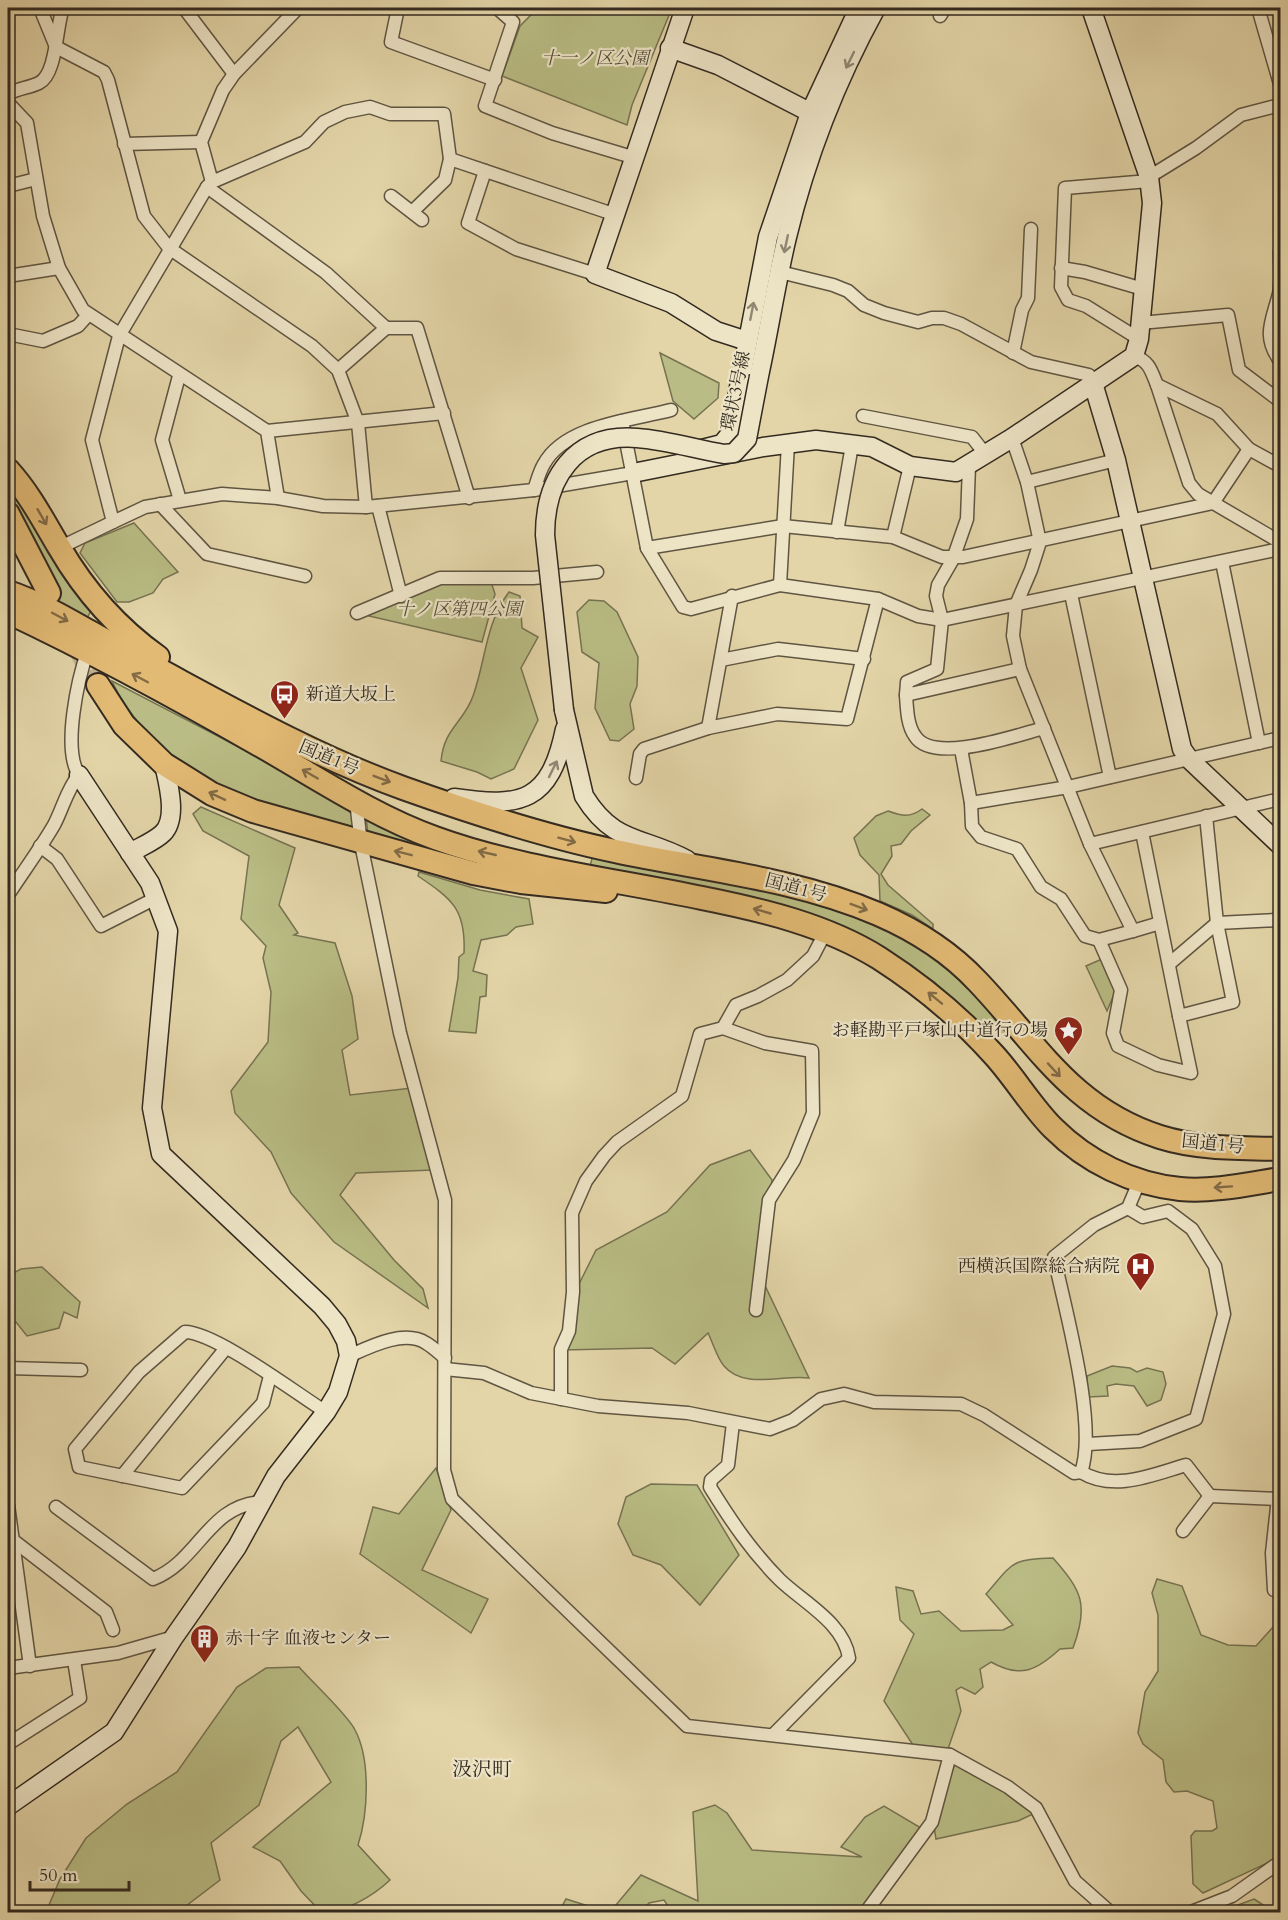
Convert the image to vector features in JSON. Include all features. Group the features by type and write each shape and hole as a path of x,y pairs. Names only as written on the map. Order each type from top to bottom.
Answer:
{"highway":[{"path":"8,470 39,512 59,548 92,596 110,616 144,647 219,704"},
{"path":"8,514 49,593"},
{"path":"8,592 97,637 219,704"},
{"name":"国道1号","path":"8,612 88,650 356,801 422,833 464,848 759,910 826,931 875,956 916,983 961,1019 997,1057 1051,1127 1085,1156 1139,1182 1183,1190 1228,1187 1281,1179"},
{"name":"国道1号","path":"98,685 124,725 164,764 212,794 253,812 361,844 402,852 473,873 521,882 709,899"},
{"name":"国道1号","path":"219,704 251,722 325,756 425,795 563,839 782,883 879,915 944,952 978,981 1060,1077 1128,1124 1162,1137 1210,1146 1281,1149"},
{"path":"997,1057 1022,1035"}],"street":[{"path":"40,8 56,47 104,72 144,216 169,248 312,346 338,370 358,423 372,507 401,596"},
{"path":"8,94 19,87 40,83 48,72 56,47 58,21 63,8"},
{"path":"184,8 234,74"},
{"path":"298,8 234,74 223,90 201,142 209,185 326,273 386,328"},
{"path":"398,8 391,42 495,80"},
{"path":"497,8 513,22 485,106 552,133 632,158"},
{"path":"595,274 613,214 685,8"},
{"name":"環状3号線","path":"700,450 722,444 730,434 768,237 859,8"},
{"name":"環状3号線","path":"700,450 724,454 734,453 747,439 780,272 817,116 839,81 876,8"},
{"path":"1091,8 1149,179 1152,203 1137,339 1144,359 1157,385 1189,483 1198,494 1281,542"},
{"path":"1258,8 1281,84"},
{"path":"670,48 718,65 817,116"},
{"path":"8,103 27,123 43,216 59,268 88,315 267,431 444,413"},
{"path":"1137,339 1086,306 1068,300 1061,287 1065,188 1149,179 1241,115 1281,105"},
{"path":"113,522 92,440 119,336 169,248 209,185 304,142 324,122 345,112 370,107 390,114 444,114 450,159 445,180 417,216 391,196"},
{"path":"124,144 201,142"},
{"path":"450,159 613,214"},
{"path":"485,171 468,223 516,249 595,274 671,303 716,331 747,341"},
{"path":"8,186 36,180"},
{"path":"1013,353 1022,310 1028,298 1031,228"},
{"path":"1281,251 1279,292 1270,327 1271,347 1281,361"},
{"path":"8,276 59,268"},
{"path":"1061,268 1085,272 1143,289"},
{"path":"780,272 833,285 848,291 864,305 884,313 918,322 944,318 961,324 1031,362 1089,375 1116,460 1182,749 1189,759 1281,845"},
{"path":"8,334 43,341 78,326 88,315"},
{"path":"59,548 145,507 222,494 278,498 323,506 372,507 534,490 816,440 872,447 910,466 956,472 986,455 1093,383 1137,339 1228,315 1239,370 1281,401"},
{"path":"338,370 386,328 417,328 469,498"},
{"path":"179,376 162,440 180,500"},
{"path":"1157,385 1217,414 1249,449 1281,466"},
{"path":"534,490 544,462 579,433 597,426 671,410"},
{"path":"863,416 972,437 986,455"},
{"path":"622,421 647,548 683,607 691,609 732,596 780,585 878,599 918,616 942,620 1281,549"},
{"path":"267,431 278,498"},
{"path":"698,866 671,851 617,833 600,819 584,796 565,717 545,535 545,510 550,491 559,472 585,449 616,439 636,438 700,450"},
{"path":"1012,438 1027,482 1040,542 1016,605 1013,636 1020,669 1090,844 1133,931"},
{"path":"780,585 788,444"},
{"path":"837,532 852,445"},
{"path":"647,548 783,526 893,537 942,557 953,559 1213,503 1249,449"},
{"path":"1027,482 1116,460"},
{"path":"893,537 910,466"},
{"path":"969,466 967,519 953,559 938,585 936,596 942,620 937,669 908,682 906,695 908,717 915,737 928,746 961,749 1044,728"},
{"path":"160,504 207,554 305,576"},
{"path":"1222,562 1259,743"},
{"path":"357,613 440,578 533,578 597,572"},
{"path":"1071,594 1110,777"},
{"path":"708,728 732,596"},
{"path":"636,778 640,754 644,749 708,728 777,714 847,719 878,599"},
{"path":"721,660 778,649 864,659"},
{"path":"8,1806 114,1732 174,1637 237,1547 276,1476 326,1412 341,1383 349,1356 346,1341 337,1324 322,1306 161,1154 152,1108 168,931 150,883 74,768 73,722 81,668 88,650"},
{"path":"906,695 1020,669"},
{"path":"425,795 494,804 528,796 550,776 561,749 565,717"},
{"path":"971,802 1068,787 1281,738"},
{"path":"961,749 971,802 972,826 981,837 1017,849 1041,886 1061,899 1085,936 1099,940 1160,923"},
{"path":"130,853 162,834 169,824 170,812 164,764"},
{"path":"8,895 66,802 70,785 79,775"},
{"path":"1090,844 1281,799"},
{"path":"356,801 361,844 400,1033 445,1200 444,1470 452,1499 687,1726 950,1755 1008,1787 1036,1808 1075,1881 1110,1912"},
{"path":"1179,1016 1233,1002 1217,923 1206,816"},
{"path":"1099,940 1121,990 1113,1033 1118,1046 1158,1065 1191,1072 1142,832"},
{"path":"40,846 57,859 101,926 156,898"},
{"path":"1169,964 1217,923 1275,920 1281,923"},
{"path":"723,1028 736,1005 787,980 813,956 826,931"},
{"path":"561,1399 561,1349 569,1331 573,1292 572,1213 586,1181 610,1149 682,1096 700,1034 723,1028 765,1043 812,1051 813,1113 794,1160 769,1200 756,1310"},
{"path":"1081,1472 1088,1444 1078,1368 1054,1257 1094,1225 1128,1208 1139,1182"},
{"path":"1088,1444 1140,1441 1196,1419 1224,1314 1215,1266 1192,1228 1168,1210 1143,1217 1128,1208"},
{"path":"270,1376 263,1403 182,1488 79,1467 75,1449 139,1372 185,1332 195,1332 226,1348 270,1376 326,1412"},
{"path":"349,1356 393,1340 425,1341 445,1364 484,1373 531,1393 598,1406 688,1413 770,1429 793,1420 820,1399 844,1394 874,1402 961,1404 980,1413 1074,1473 1081,1472 1093,1480 1114,1482 1186,1465 1210,1496 1279,1499 1272,1553 1276,1582"},
{"path":"122,1476 226,1348"},
{"path":"8,1368 81,1370"},
{"path":"733,1423 728,1465 711,1480 710,1488 736,1530 780,1580 833,1627 848,1645 849,1658 774,1735"},
{"path":"1183,1532 1210,1496"},
{"path":"56,1507 153,1579 168,1573 199,1544 216,1520 244,1503 262,1502"},
{"path":"8,1505 30,1666"},
{"path":"14,1541 106,1612 112,1630"},
{"path":"8,1668 118,1653 174,1637"},
{"path":"8,1744 80,1698 74,1660"},
{"path":"866,1912 932,1822 950,1755"},
{"path":"1191,1912 1232,1896 1281,1862"}],"green space":[{"name":"十一ノ区公園","path":"538,8 672,8 632,105 627,125 502,76 520,26"},
{"path":"660,353 719,383 718,398 694,419 673,401"},
{"path":"8,485 93,607 85,622 38,600 8,504"},
{"path":"134,523 178,572 163,579 153,593 129,602 117,602 80,553 85,543"},
{"name":"十ノ区第四公園","path":"444,582 491,582 495,594 482,642 369,616 372,608"},
{"path":"509,592 520,596 522,628 538,637 521,668 538,720 514,769 491,779 477,772 441,761 446,741 473,696 490,629"},
{"path":"589,600 604,601 617,612 638,657 637,686 630,704 634,729 619,741 610,740 595,708 599,663 582,652 577,612"},
{"path":"112,681 354,807 357,830 238,795 200,776 182,764 148,733 134,717"},
{"path":"201,807 295,848 279,905 298,933 294,935 335,943 352,996 358,1039 342,1050 350,1095 412,1088 433,1170 356,1173 340,1195 394,1260 423,1289 428,1308 334,1242 291,1193 271,1152 235,1113 231,1091 268,1042 271,992 263,958 266,946 241,919 249,856 203,831 193,814"},
{"path":"922,809 930,815 911,831 901,844 891,846 892,856 881,874 888,885 933,924 933,929 912,915 880,901 879,875 860,855 854,838 876,816 888,811 910,815"},
{"path":"366,816 472,864 368,835"},
{"path":"593,855 775,887 901,933 951,964 1007,1031 1006,1035 997,1037 989,1032 934,982 897,957 590,866"},
{"path":"419,872 480,890 529,899 533,924 516,927 507,935 481,940 473,971 487,975 486,996 480,997 476,1033 449,1031 458,978 459,957 464,953 462,926 459,915 448,899 418,876"},
{"path":"1102,959 1115,992 1107,1011 1086,966"},
{"path":"750,1150 772,1180 772,1226 759,1273 809,1378 765,1380 742,1377 732,1373 717,1355 708,1333 675,1364 652,1348 563,1350 572,1298 596,1250 667,1212 710,1165"},
{"path":"42,1267 80,1302 77,1318 64,1312 59,1328 27,1336 16,1322 8,1324 8,1276 21,1269"},
{"path":"1112,1366 1130,1368 1137,1372 1147,1368 1163,1372 1166,1384 1161,1400 1147,1406 1134,1386 1116,1384 1107,1386 1108,1396 1088,1397 1087,1376"},
{"path":"436,1468 451,1510 422,1570 488,1599 471,1633 360,1554 373,1507 399,1514"},
{"path":"651,1484 697,1485 739,1555 700,1605 661,1565 633,1555 618,1524 626,1497"},
{"path":"1053,1558 1071,1580 1080,1599 1081,1620 1073,1648 1060,1649 1044,1662 1028,1670 1011,1670 991,1662 980,1669 983,1687 975,1694 961,1687 956,1690 961,1711 948,1749 913,1745 884,1701 914,1634 900,1620 896,1587 913,1591 921,1614 939,1611 961,1631 1003,1630 1013,1625 986,1594 1014,1565 1028,1560"},
{"path":"1157,1579 1182,1586 1201,1635 1228,1645 1256,1646 1274,1626 1280,1624 1280,1857 1203,1893 1193,1884 1191,1836 1195,1831 1212,1831 1217,1828 1213,1801 1187,1791 1174,1792 1166,1782 1163,1760 1143,1744 1138,1733 1145,1692 1158,1671 1158,1615 1152,1593"},
{"path":"299,1667 338,1707 355,1730 364,1756 366,1771 366,1803 358,1845 390,1880 349,1907 321,1912 301,1891 280,1861 253,1847 331,1782 298,1727 281,1741 259,1805 211,1843 220,1880 178,1912 46,1912 60,1879 86,1838 127,1804 177,1772 237,1687 266,1668"},
{"path":"955,1763 1025,1802 1033,1814 1018,1821 936,1839 934,1827"},
{"path":"715,1805 727,1813 752,1850 862,1857 841,1847 865,1817 884,1806 926,1831 866,1912 672,1912 664,1900 649,1903 641,1912 559,1912 566,1899 604,1911 616,1905 641,1875 698,1901 693,1812"},
{"path":"1254,1899 1274,1912 1219,1912"}],"tunnel":[{"path":"75,641 98,685"}],"place":[{"name":"新道大坂上","path":"285,720"},
{"name":"お軽勘平戸塚山中道行の場","path":"1069,1056"},
{"name":"西横浜国際総合病院","path":"1141,1292"},
{"name":"赤十字 血液センター","path":"204,1664"}],"district":[{"name":"汲沢町","path":"482,1769"}]}
